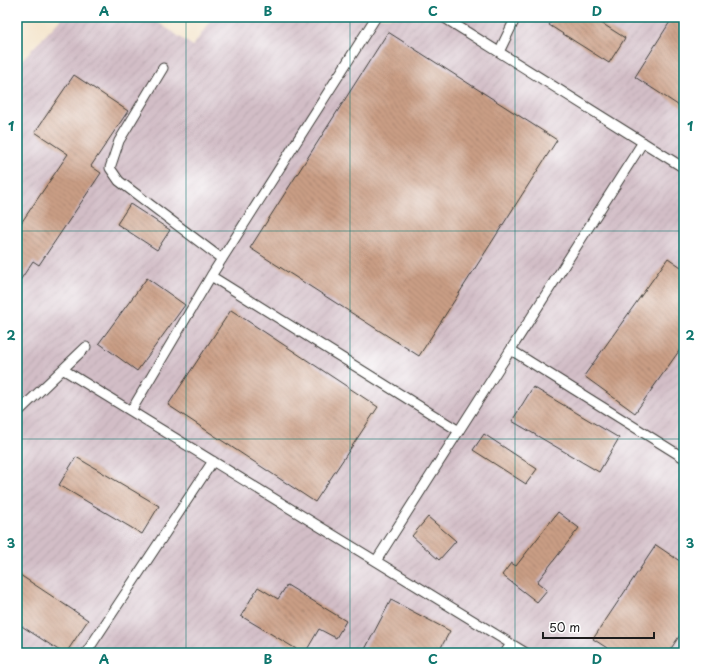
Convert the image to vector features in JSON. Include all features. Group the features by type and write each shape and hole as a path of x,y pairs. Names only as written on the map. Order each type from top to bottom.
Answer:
{"lane":[{"path":"131,411 211,276 376,17"},
{"path":"443,17 684,168"},
{"path":"499,52 516,17"},
{"path":"163,68 119,141 110,168 119,182 222,259"},
{"path":"376,561 643,142"},
{"path":"211,276 459,431"},
{"path":"17,413 64,370 86,347"},
{"path":"511,350 684,458"},
{"path":"64,370 526,653"},
{"path":"86,653 212,461"},
{"path":"505,653 511,644"}],"shaded area":[{"path":"63,17 150,17 193,46 213,17 684,17 684,653 17,653 17,65"}],"building":[{"path":"554,17 592,17 625,38 609,63 549,25"},
{"path":"673,17 684,17 684,109 635,77"},
{"path":"388,32 557,140 419,356 250,248"},
{"path":"74,75 128,111 91,166 101,173 39,265 33,261 17,285 17,229 68,154 35,132"},
{"path":"130,204 170,230 157,250 117,224"},
{"path":"668,258 684,269 684,344 635,413 584,376"},
{"path":"147,278 185,305 137,371 99,343"},
{"path":"231,310 378,407 315,502 168,405"},
{"path":"533,387 619,438 599,472 512,421"},
{"path":"484,434 537,469 526,484 473,450"},
{"path":"76,457 159,506 142,534 59,485"},
{"path":"558,512 579,528 537,582 547,590 537,602 502,575 511,563 516,566"},
{"path":"428,517 456,541 439,560 412,536"},
{"path":"656,545 684,564 684,629 668,653 615,653 593,639"},
{"path":"17,573 88,620 66,653 63,653 17,623"},
{"path":"287,585 346,621 336,638 319,629 305,653 303,653 241,616 258,587 278,599"},
{"path":"391,600 450,631 438,653 363,653"}]}
